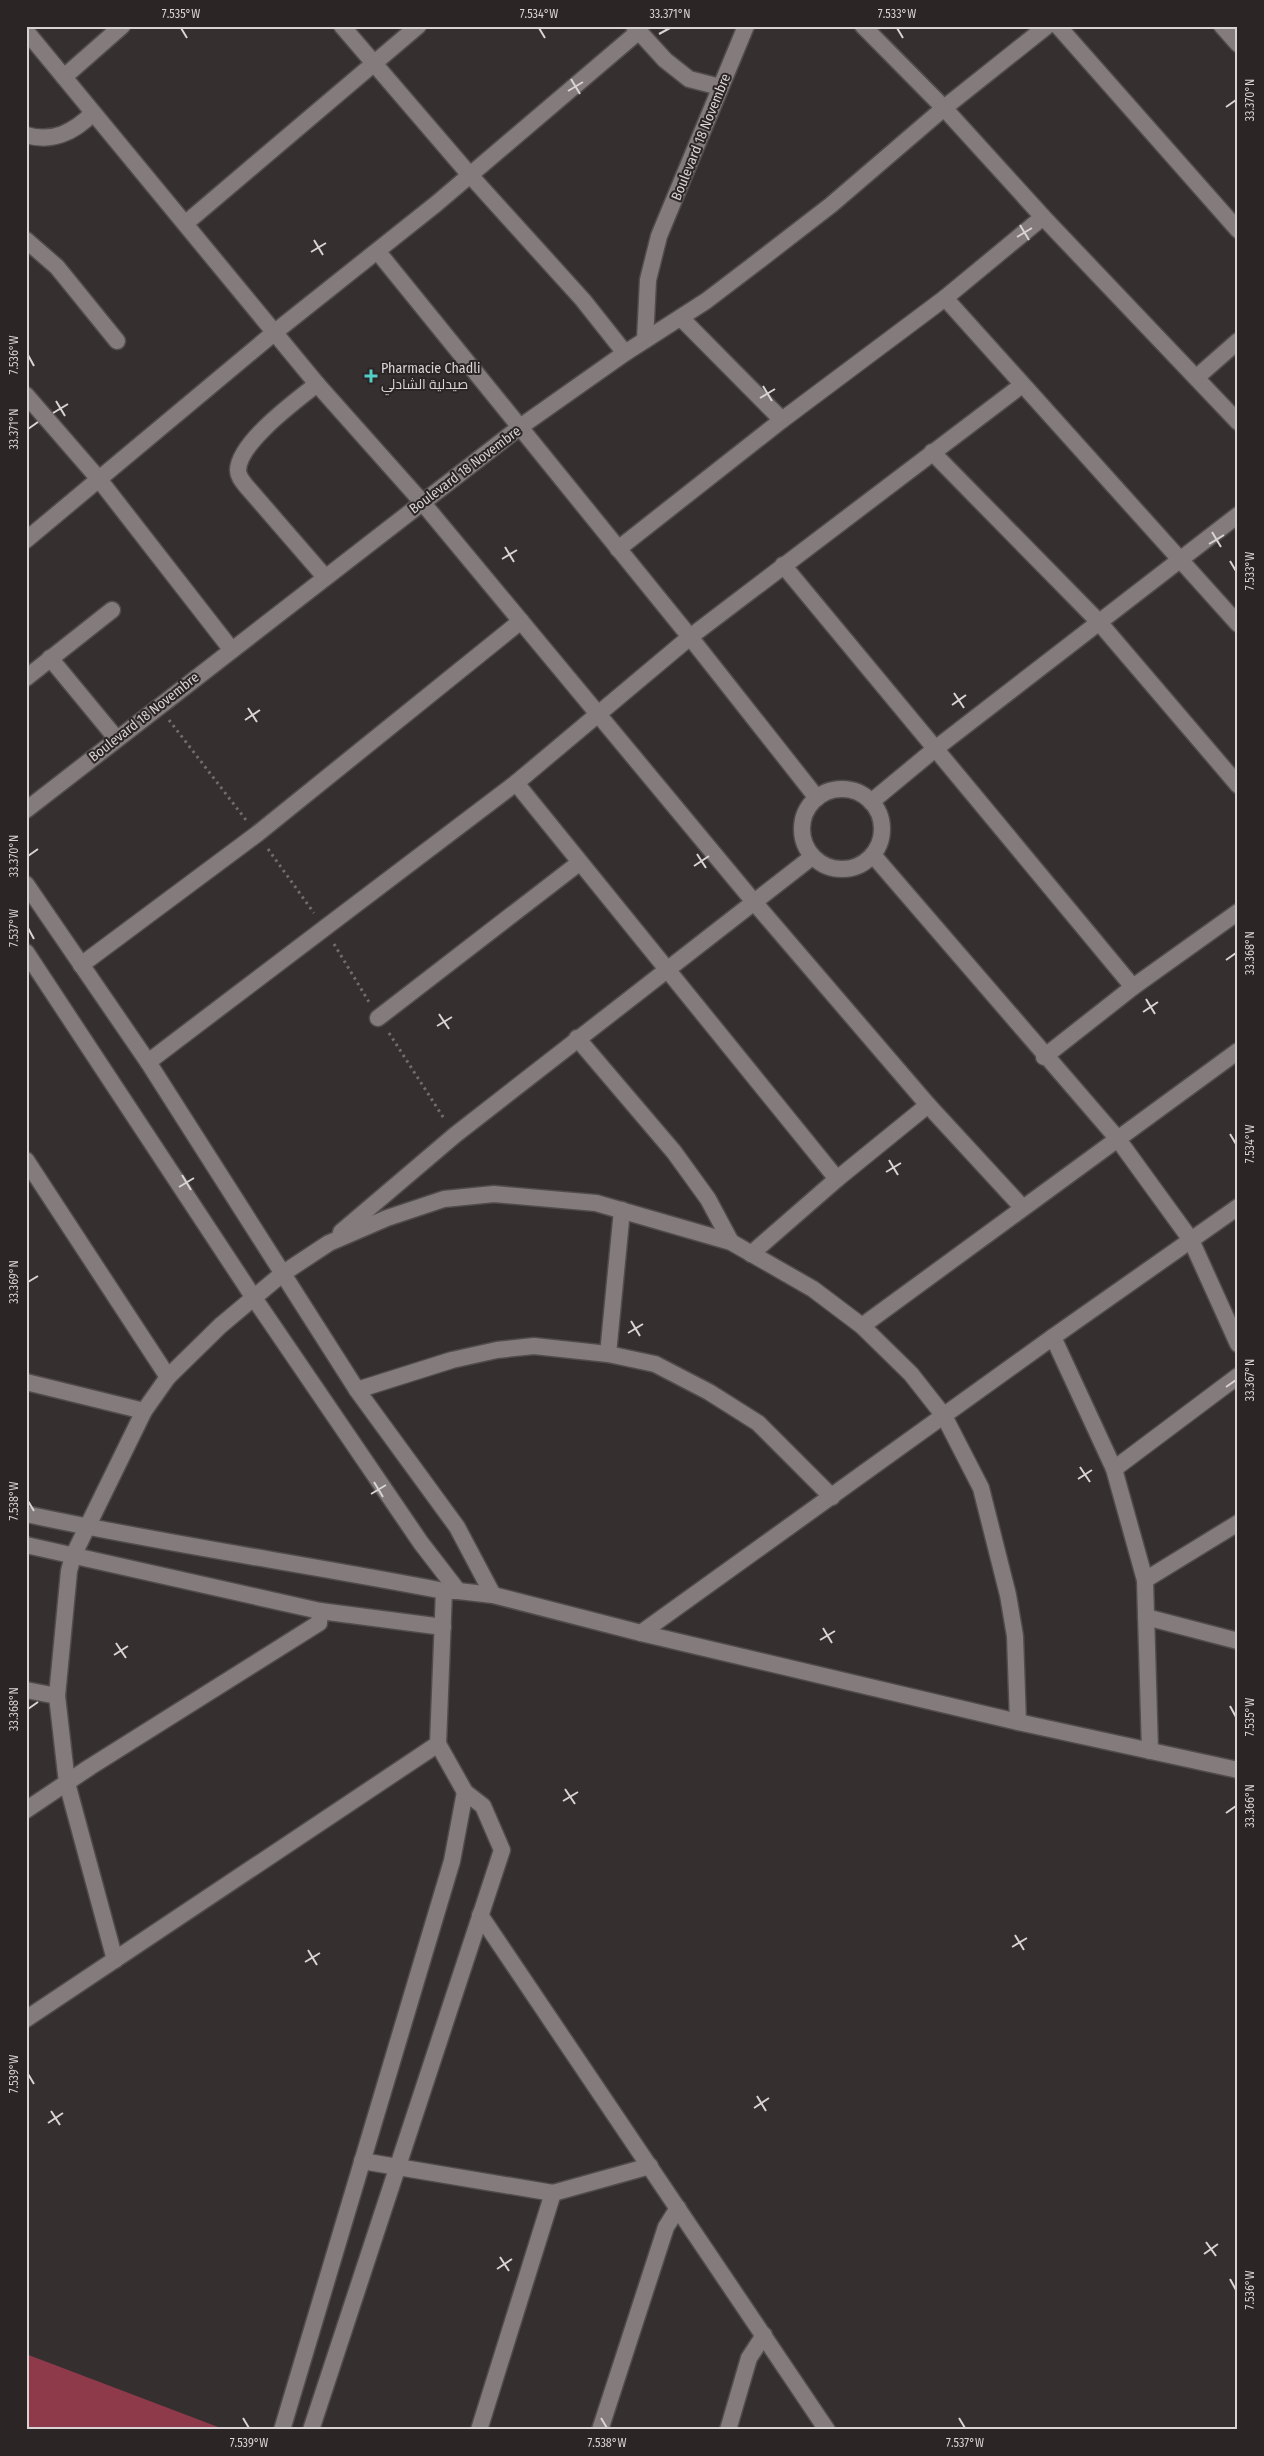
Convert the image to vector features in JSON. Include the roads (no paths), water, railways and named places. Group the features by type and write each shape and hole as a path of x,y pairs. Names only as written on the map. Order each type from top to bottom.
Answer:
{"street":[{"path":"64,77 122,26"},
{"path":"342,26 375,62 469,174 583,300 625,353"},
{"path":"186,223 418,26"},
{"name":"Boulevard 18 Novembre","path":"26,810 116,738 520,427 645,340 648,280 657,244 746,26"},
{"path":"863,26 944,108 1043,217 1238,422"},
{"path":"645,340 681,318 831,204 944,108 1046,26"},
{"path":"1058,26 1238,230"},
{"path":"1222,26 1238,44"},
{"path":"26,540 275,332 378,252 636,29 665,60 689,79 720,87"},
{"path":"26,32 186,223 317,384 422,502 600,714 754,902 928,1105 1022,1208"},
{"path":"26,135 37,138 58,137 78,128 93,113"},
{"path":"618,549 782,420 945,298 1043,217"},
{"path":"26,240 57,267 117,340"},
{"path":"378,252 690,637 817,798"},
{"path":"945,298 1022,386 1238,624"},
{"path":"681,318 782,420"},
{"path":"1197,377 1238,341"},
{"path":"317,384 264,430 245,452 238,469 241,479 247,487 325,576"},
{"path":"148,1062 516,783 690,637 783,565 1022,386"},
{"path":"26,395 98,478 231,649"},
{"path":"932,452 1098,622 1238,785"},
{"path":"871,802 935,749 1238,515"},
{"path":"783,565 1134,987"},
{"path":"26,678 112,610"},
{"path":"81,965 257,834 521,621"},
{"path":"50,658 116,738"},
{"path":"516,783 666,972 836,1179"},
{"path":"841,789 852,790 871,802 881,822 879,844 873,854 854,867 843,870 821,864 812,857 802,836 802,825 804,814 817,798 829,791 841,789"},
{"path":"873,854 1044,1057 1116,1138 1192,1240 1238,1344"},
{"path":"115,1960 67,1783 58,1696 69,1571 73,1556 85,1527 144,1411 168,1377 220,1326 282,1274 328,1243 454,1135 812,857"},
{"path":"378,1018 579,863"},
{"path":"26,884 148,1062 357,1390 458,1527 493,1595"},
{"path":"1044,1057 1134,987 1238,912"},
{"path":"26,952 254,1298 421,1543 451,1591 443,1627 438,1744 465,1792 483,1806 502,1850 311,2430"},
{"path":"577,1038 674,1152 708,1199 731,1242"},
{"path":"862,1326 1116,1138 1238,1051"},
{"path":"751,1254 836,1179 928,1105"},
{"path":"26,1160 32,1179 168,1377"},
{"path":"328,1243 388,1218 452,1198 494,1194 596,1203 731,1242 812,1290 862,1326 910,1374 944,1416 981,1488 1002,1570 1015,1636 1018,1722"},
{"path":"641,1633 1053,1337 1238,1207"},
{"path":"608,1354 622,1210"},
{"path":"1053,1337 1114,1468 1145,1580 1150,1751"},
{"path":"357,1390 452,1360 497,1350 534,1346 608,1354 654,1364 709,1392 758,1423 832,1497"},
{"path":"1114,1468 1238,1376"},
{"path":"26,1382 144,1411"},
{"path":"26,1514 85,1527 451,1591 493,1595 641,1633 1018,1722 1238,1770"},
{"path":"1145,1580 1238,1523"},
{"path":"26,1545 320,1612 443,1627"},
{"path":"26,1810 319,1623 320,1612"},
{"path":"1146,1617 1238,1641"},
{"path":"26,1690 58,1696"},
{"path":"26,2019 438,1744"},
{"path":"282,2430 452,1861 465,1792"},
{"path":"480,1915 828,2430"},
{"path":"362,2161 553,2193 650,2166"},
{"path":"479,2430 553,2193"},
{"path":"600,2430 666,2226 678,2208"},
{"path":"728,2430 749,2358 764,2335"}],"place":[{"name":"Pharmacie Chadli صيدلية الشادلي","path":"371,376"}]}
